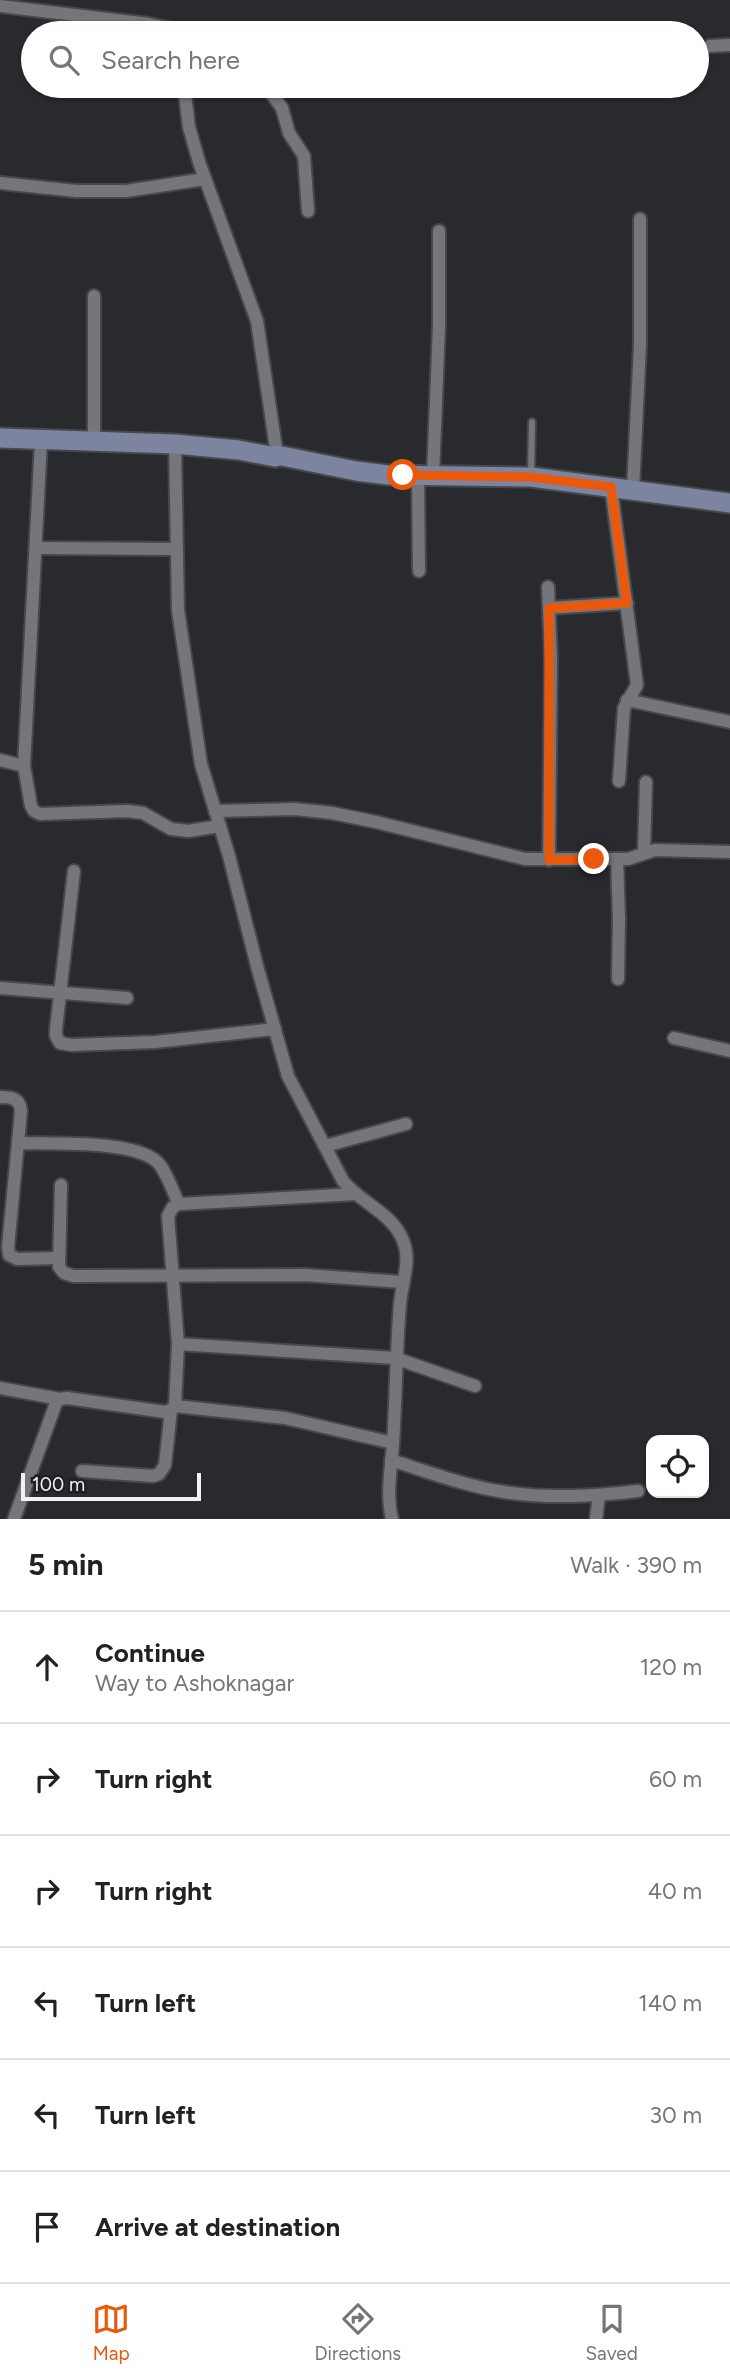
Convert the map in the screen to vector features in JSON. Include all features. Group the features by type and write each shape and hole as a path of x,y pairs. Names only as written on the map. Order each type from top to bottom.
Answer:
{"street":[{"path":"4,4 127,21"},
{"path":"710,46 730,45"},
{"path":"185,98 189,127 205,178 257,321 277,455"},
{"path":"275,98 282,108 289,133 304,156 308,211"},
{"path":"0,183 75,191 126,191 205,178"},
{"path":"633,490 640,345 640,219"},
{"path":"419,571 439,326 439,231"},
{"path":"94,296 94,442"},
{"path":"0,438 175,444 275,457 277,455 356,471 425,476 531,477 730,503"},
{"path":"41,441 24,766 31,806 40,814 128,811 143,813 171,829 188,831 220,826"},
{"path":"175,444 178,610 201,764 275,1029 289,1076 343,1181 395,1225 403,1239 407,1259 402,1282 395,1358 389,1489 391,1519"},
{"path":"611,487 637,685 624,708 619,781"},
{"path":"36,548 176,548"},
{"path":"548,587 549,860"},
{"path":"549,608 627,603"},
{"path":"627,701 730,722"},
{"path":"0,760 24,766"},
{"path":"644,853 646,782"},
{"path":"215,811 295,809 332,813 525,859 628,859 656,850 730,852"},
{"path":"617,859 620,919 618,979"},
{"path":"74,871 56,1036 60,1043 71,1045 155,1042 275,1029"},
{"path":"0,988 127,998"},
{"path":"674,1038 730,1049"},
{"path":"0,1097 12,1097 20,1104 18,1143 6,1200 9,1255 17,1259 59,1258"},
{"path":"325,1146 406,1124"},
{"path":"18,1143 100,1144 148,1156 160,1164 179,1204"},
{"path":"61,1185 59,1267 64,1273 73,1276 305,1275 402,1282"},
{"path":"82,1471 153,1476 159,1474 166,1465 178,1344 168,1216 173,1207 179,1204 356,1194"},
{"path":"178,1344 395,1358 475,1385"},
{"path":"0,1388 61,1399 165,1412 173,1408 285,1418 393,1443"},
{"path":"14,1519 56,1403 61,1399"},
{"path":"391,1460 466,1484 506,1492 552,1496 638,1491"},
{"path":"596,1519 599,1495"}],"lane":[{"path":"531,477 532,422"}],"route":[{"path":"403,475 531,477 611,487 627,603 549,608 549,860 594,859"}]}
